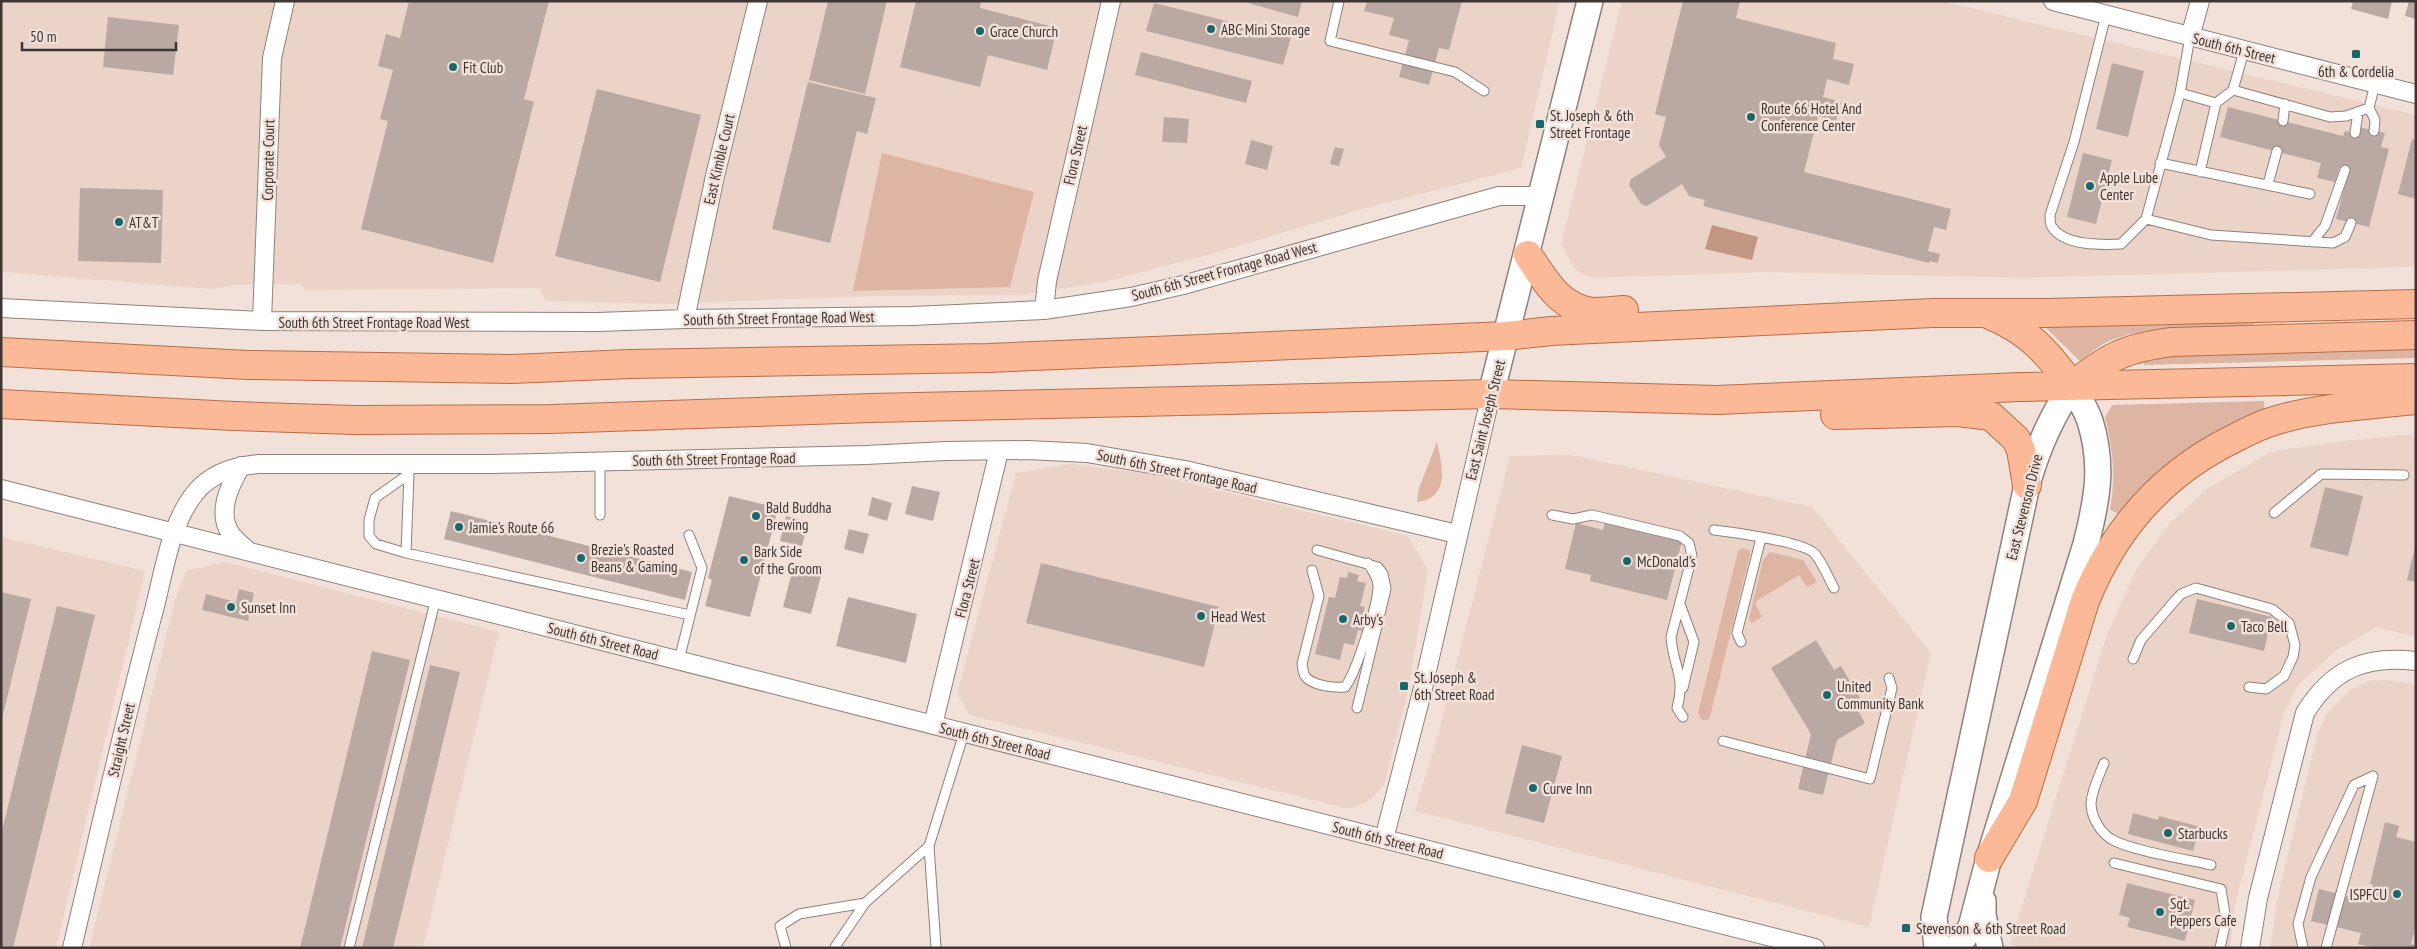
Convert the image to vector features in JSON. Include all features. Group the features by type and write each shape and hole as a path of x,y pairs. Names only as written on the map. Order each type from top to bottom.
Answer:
{"main road":[{"name":"East Saint Joseph Street","path":"1492,394 1590,1"},
{"path":"1528,255 1544,279 1563,301 1592,312 1808,302 1855,318"},
{"path":"1,352 248,366 512,369 630,364 989,358 1506,336 1734,322 1933,313 2416,304"},
{"path":"1957,948 1972,926 1986,870 2086,544 2097,503 2099,474 2090,420 2072,386 2055,363 2030,337 2010,323 1983,312"},
{"path":"2072,386 2110,359 2125,351 2143,346 2172,342 2416,335"},
{"path":"1,404 308,418 551,419 872,408 1492,394 1717,400 2072,386 2416,378"},
{"name":"East Stevenson Drive","path":"1936,948 1934,917 2027,485 2044,433 2072,386"},
{"path":"1635,399 1733,418 1958,412 1991,416 2016,439 2021,450 2027,485"},
{"path":"1990,948 1983,915 1986,870 2023,801 2085,601 2096,573 2127,524 2146,503 2190,464 2216,447 2276,420 2328,410 2416,400"}],"street":[{"name":"Corporate Court","path":"262,321 272,58 285,1"},
{"name":"East Kimble Court","path":"685,318 715,176 758,1"},
{"name":"Flora Street","path":"1044,310 1047,281 1111,1"},
{"name":"South 6th Street","path":"2053,1 2416,94"},
{"path":"2190,37 2200,1"},
{"name":"South 6th Street Frontage Road West","path":"1,308 262,321 597,322 685,318 912,316 1044,310 1131,297 1499,196 1542,196"},
{"name":"East Saint Joseph Street","path":"1384,839 1422,692 1492,394"},
{"name":"Flora Street","path":"933,725 999,451"},
{"name":"South 6th Street Frontage Road","path":"176,533 181,516 196,492 206,482 222,472 241,466 259,464 409,470 600,462 999,451 1087,453 1131,459 1458,534"},
{"path":"241,466 224,506 225,518 230,533 248,551"},
{"path":"1,489 176,533"},
{"name":"South 6th Street Road","path":"176,533 1816,948"},
{"name":"Straight Street","path":"72,948 142,656 176,533"},
{"path":"2250,948 2258,898 2305,713 2315,696 2328,681 2345,671 2365,662 2384,658 2416,661"}],"lane":[{"path":"1339,1 1330,41 1455,72 1484,91"},
{"path":"2106,15 2074,142 2050,215 2052,227 2063,237 2094,245 2120,244 2146,219 2180,93 2190,37"},
{"path":"2200,172 2216,103 2232,90 2244,51"},
{"path":"2374,131 2376,120 2370,108 2375,84"},
{"path":"2232,90 2330,117 2358,113 2370,108"},
{"path":"2180,93 2216,103"},
{"path":"2283,121 2285,104"},
{"path":"2355,133 2358,113"},
{"path":"2268,184 2277,151"},
{"path":"2160,163 2310,194"},
{"path":"2312,242 2325,226 2346,170"},
{"path":"2146,219 2210,236 2333,243 2345,237 2351,223"},
{"path":"600,462 600,515"},
{"path":"406,553 409,470"},
{"path":"409,470 375,498 369,520 369,536 376,544 406,553 690,615"},
{"path":"2274,514 2321,474 2404,475"},
{"path":"1552,515 1573,518 1592,515 1680,536 1689,543 1692,556 1671,637 1672,651 1678,668 1682,691"},
{"path":"1714,530 1804,548 1814,553 1834,588"},
{"path":"679,660 702,568 689,535"},
{"path":"1741,642 1737,633 1761,538"},
{"path":"1317,550 1368,563 1378,567 1383,574 1386,589 1357,708"},
{"path":"1312,570 1320,596 1302,664 1306,678 1313,682 1338,688 1345,687 1351,679 1378,586 1368,563"},
{"path":"2133,659 2141,640 2176,599 2181,594 2196,588 2272,609 2289,623 2296,645 2293,657 2284,676 2266,689 2249,688"},
{"path":"350,948 436,598"},
{"path":"1680,604 1694,642 1677,708 1683,717"},
{"path":"1724,741 1870,779 1892,688 1889,678"},
{"path":"936,947 929,846 964,733"},
{"path":"2104,764 2095,784 2091,804 2094,817 2101,831 2124,845 2211,865"},
{"path":"2303,948 2298,924 2311,876 2354,785 2373,776 2326,948"},
{"path":"836,948 866,903 929,846"},
{"path":"2114,863 2221,889 2226,921 2220,948"},
{"path":"786,948 780,926 799,914 866,903"}],"shaded area":[{"path":"1,1 1560,1 1521,168 1355,211 1218,252 1105,282 1019,295 873,296 667,304 546,301 539,288 306,290 300,284 233,285 213,289 1,272"},
{"path":"1622,1 1942,1 2416,115 2416,267 2020,278 1766,272 1594,278 1582,275 1573,266 1561,244"},
{"path":"882,153 1034,192 1010,287 853,291"},
{"path":"1712,225 1758,237 1752,260 1705,249"},
{"path":"2254,322 2254,326 2178,328 2139,332 2105,343 2080,361 2043,325"},
{"path":"2416,348 2416,358 2144,365 2144,359 2173,355"},
{"path":"2264,401 2265,416 2123,516 2110,510 2113,463 2105,417 2112,405"},
{"path":"2400,435 2416,435 2416,637 2377,627 2338,649 2299,684 2284,713 2235,905 2230,948 2018,948 2010,944 2107,635 2135,572 2168,525 2207,489 2270,452"},
{"path":"1437,442 1442,470 1440,488 1428,499 1417,502 1419,488"},
{"path":"1572,455 1812,507 1931,653 1869,927 1415,811 1438,735 1510,456"},
{"path":"1070,464 1150,474 1408,536 1428,570 1409,687 1384,785 1369,801 1349,809 970,715 957,694 1016,473"},
{"path":"1,537 145,571 56,948 1,948"},
{"path":"1743,548 1749,550 1750,554 1710,717 1707,720 1702,720 1698,713 1738,551"},
{"path":"1770,552 1803,560 1817,582 1807,587 1799,575 1755,602 1762,617 1752,623 1749,619 1763,560"},
{"path":"225,562 499,632 423,948 89,948 175,600 186,571"},
{"path":"2385,680 2416,684 2416,948 2270,948 2279,891 2318,732 2327,714 2351,689 2369,681"}],"building":[{"path":"409,1 549,1 524,99 534,102 493,263 361,229 388,121 380,119 393,70 378,66 386,34 400,38"},
{"path":"828,1 887,1 865,94 809,80"},
{"path":"916,1 981,1 980,8 1057,28 1047,70 988,55 980,87 900,67"},
{"path":"1241,1 1302,1 1298,17"},
{"path":"1367,1 1462,1 1449,50 1439,48 1429,85 1399,77 1409,40 1389,35 1394,18 1364,11"},
{"path":"1683,1 1740,1 1736,18 1836,43 1833,59 1854,64 1849,85 1827,79 1823,97 1841,102 1836,121 1818,116 1804,172 1951,209 1946,230 1934,227 1928,251 1940,254 1938,263 1930,261 1929,263 1703,206 1705,200 1689,196 1682,184 1647,206 1641,204 1629,185 1631,179 1666,157 1659,145 1666,117 1655,114"},
{"path":"2353,1 2392,1 2388,19 2351,9"},
{"path":"2409,1 2416,1 2416,19 2405,16"},
{"path":"1154,3 1291,37 1283,65 1146,31"},
{"path":"108,17 179,25 173,75 103,67"},
{"path":"1141,52 1252,81 1246,103 1135,75"},
{"path":"2112,63 2144,71 2128,137 2096,129"},
{"path":"808,82 876,98 867,134 857,131 830,243 772,229"},
{"path":"597,89 701,115 660,282 555,256"},
{"path":"2228,107 2343,136 2345,131 2358,134 2359,127 2385,133 2381,147 2389,149 2369,227 2336,219 2349,170 2339,168 2335,182 2317,178 2321,163 2220,137"},
{"path":"1164,117 1189,119 1187,143 1162,142"},
{"path":"2412,139 2416,140 2416,199 2398,194"},
{"path":"1251,140 1273,146 1267,170 1245,164"},
{"path":"1335,147 1344,149 1339,166 1330,164"},
{"path":"2083,153 2112,160 2096,224 2067,217"},
{"path":"80,188 163,190 161,263 78,261"},
{"path":"912,486 940,492 933,521 905,514"},
{"path":"2325,487 2363,496 2348,556 2310,547"},
{"path":"729,496 778,508 750,617 705,606 712,580 708,578"},
{"path":"872,497 892,503 887,521 868,515"},
{"path":"451,511 692,572 685,600 444,539"},
{"path":"786,516 808,522 802,546 780,541"},
{"path":"1605,522 1682,541 1667,600 1590,581 1591,575 1565,569 1576,523 1603,530"},
{"path":"849,529 869,534 863,554 844,549"},
{"path":"2416,547 2416,582 2407,580"},
{"path":"1041,563 1219,607 1204,667 1026,623"},
{"path":"793,568 821,576 811,614 783,607"},
{"path":"1348,572 1359,575 1357,581 1366,583 1360,606 1365,607 1362,618 1365,619 1362,631 1358,630 1354,645 1344,643 1340,660 1315,654 1329,597 1335,598 1340,577 1347,578"},
{"path":"239,589 254,593 248,621 202,610 206,594 236,602"},
{"path":"1,592 31,599 2,719 1,719"},
{"path":"848,597 917,614 906,663 836,646"},
{"path":"2197,599 2272,617 2264,651 2189,633"},
{"path":"57,606 95,615 13,948 1,948 1,835"},
{"path":"1816,640 1834,670 1841,666 1860,698 1853,702 1865,723 1837,740 1823,795 1798,789 1811,734 1771,668"},
{"path":"372,651 410,660 340,948 300,948"},
{"path":"430,665 460,672 393,948 362,948"},
{"path":"1522,745 1562,756 1544,823 1505,813"},
{"path":"2133,813 2158,820 2159,816 2200,827 2193,851 2128,834"},
{"path":"2385,822 2399,826 2396,837 2416,842 2416,925 2411,944 2416,945 2416,948 2375,948 2358,944 2361,933 2311,921 2319,889 2369,902 2373,884 2370,884"},
{"path":"2127,883 2195,900 2185,941 2127,927 2130,918 2119,915"}],"place":[{"name":"ABC Mini Storage","path":"1211,29"},
{"name":"Grace Church","path":"980,31"},
{"name":"6th & Cordelia","path":"2356,54"},
{"name":"Fit Club","path":"453,67"},
{"name":"Route 66 Hotel And Conference Center","path":"1751,117"},
{"name":"St. Joseph & 6th Street Frontage","path":"1540,124"},
{"name":"Apple Lube Center","path":"2090,186"},
{"name":"AT&T","path":"119,222"},
{"name":"Bald Buddha Brewing","path":"756,516"},
{"name":"Jamie's Route 66","path":"459,527"},
{"name":"Brezie's Roasted Beans & Gaming","path":"581,558"},
{"name":"Bark Side of the Groom","path":"744,560"},
{"name":"McDonald's","path":"1627,561"},
{"name":"Sunset Inn","path":"231,607"},
{"name":"Head West","path":"1201,616"},
{"name":"Arby's","path":"1343,619"},
{"name":"Taco Bell","path":"2231,626"},
{"name":"St. Joseph & 6th Street Road","path":"1404,686"},
{"name":"United Community Bank","path":"1827,695"},
{"name":"Curve Inn","path":"1533,788"},
{"name":"Starbucks","path":"2168,833"},
{"name":"ISPFCU","path":"2397,894"},
{"name":"Sgt. Peppers Cafe","path":"2160,912"},
{"name":"Stevenson & 6th Street Road","path":"1906,928"}]}
